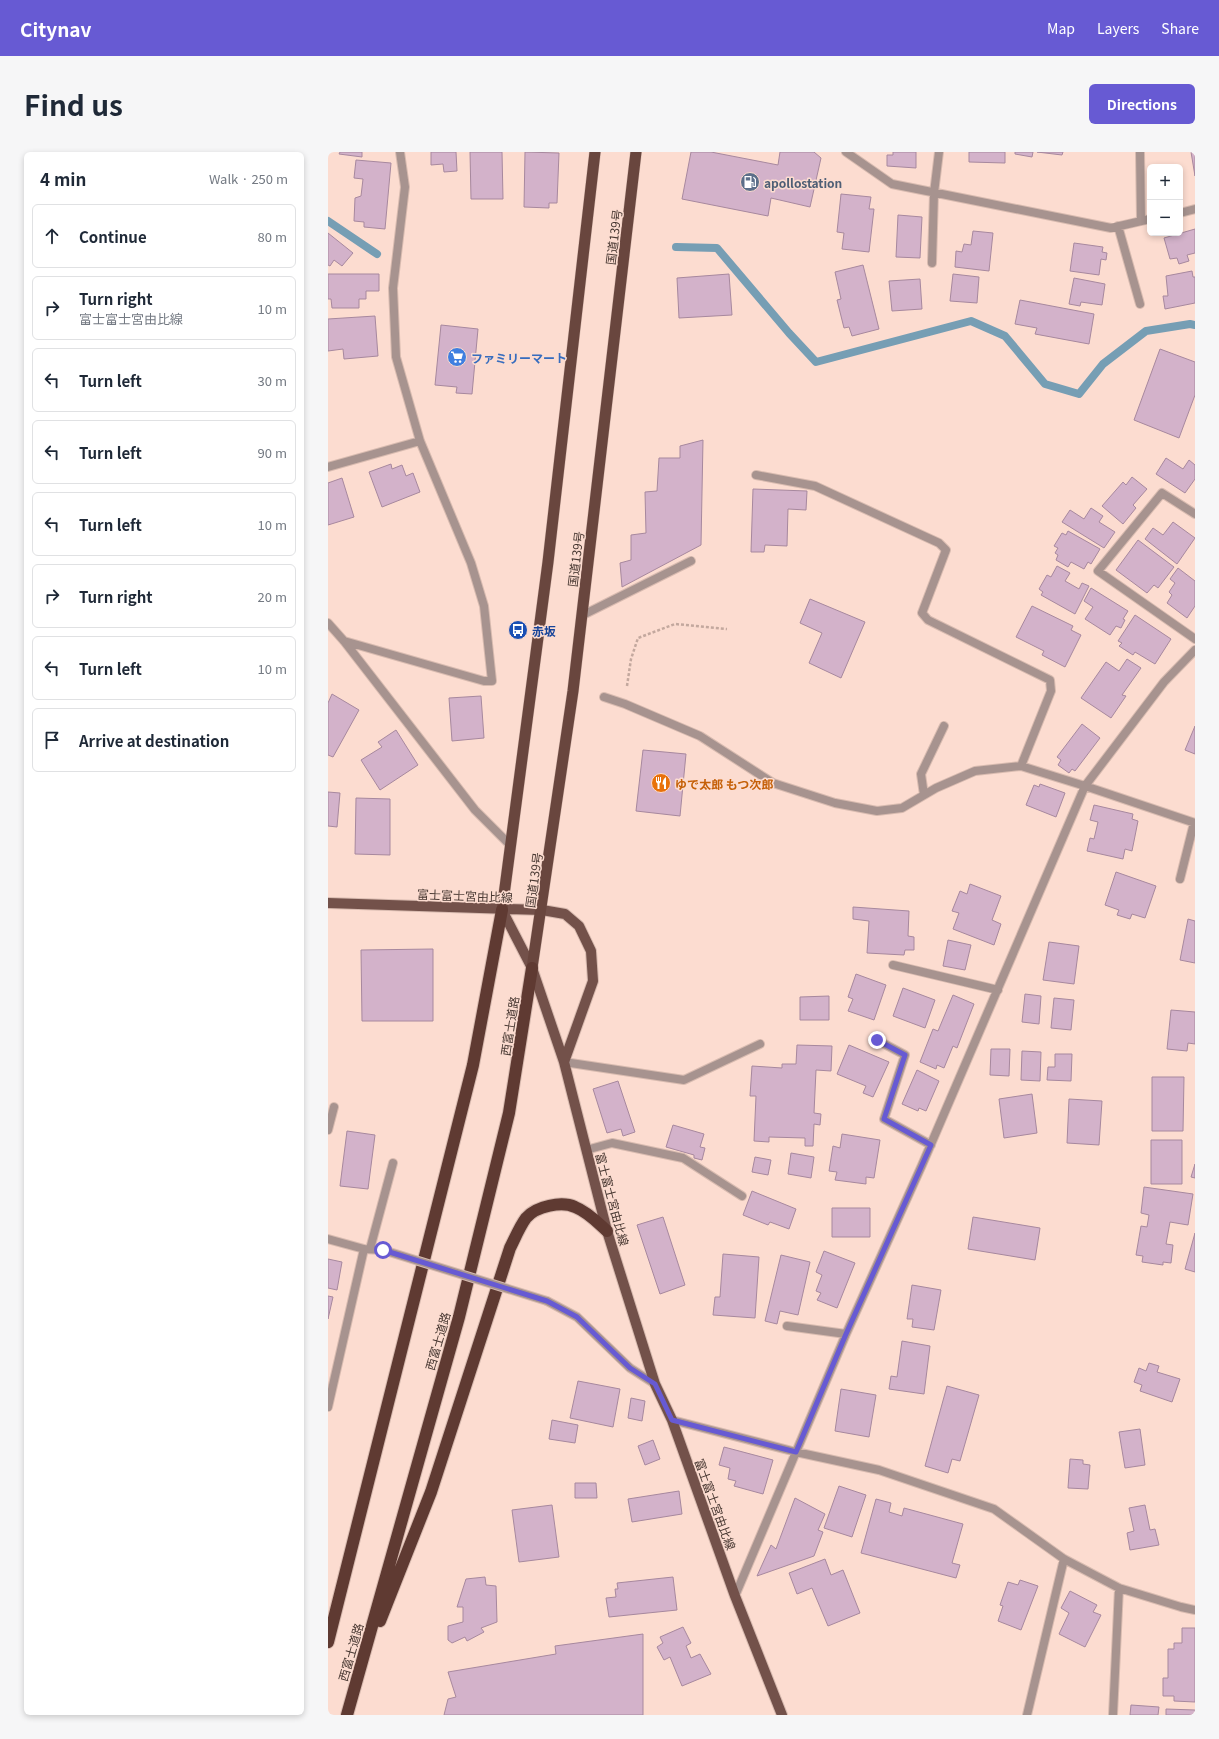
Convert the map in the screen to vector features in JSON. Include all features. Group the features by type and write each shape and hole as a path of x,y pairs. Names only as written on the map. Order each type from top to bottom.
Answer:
{"highway":[{"path":"502,910 548,562 594,152"},
{"name":"国道139号","path":"532,968 542,910 573,691 636,152"},
{"name":"西富士道路","path":"328,1642 473,1065 502,910"},
{"name":"西富士道路","path":"346,1715 459,1316 509,1113 532,968"},
{"path":"356,1682 431,1492 510,1248 526,1218 538,1209 552,1205 574,1206 591,1216 607,1232"}],"main road":[{"name":"富士富士宮由比線","path":"328,903 502,910 542,910 565,914 579,926 592,951 593,981 564,1062 607,1232 655,1384 672,1420 735,1596 782,1715"},
{"path":"502,910 532,968 564,1062"}],"street":[{"path":"344,641 484,681 492,681 484,606 471,563 420,441 396,357 392,288 405,187 400,152"},
{"path":"846,152 892,184 1111,228 1147,220"},
{"path":"932,263 934,192 939,152"},
{"path":"1140,152 1141,221"},
{"path":"1183,212 1195,210"},
{"path":"1118,226 1140,304"},
{"path":"328,468 420,441"},
{"path":"756,474 815,486 939,543 946,550 922,613 928,620 1050,680 1051,691 1021,766"},
{"path":"1195,514 1162,494 1098,571 1195,639"},
{"path":"581,616 691,561"},
{"path":"328,623 344,641 475,810 510,846"},
{"path":"735,1596 846,1334 931,1145 1085,786 1164,682 1195,650"},
{"path":"604,697 625,704 700,736 773,783 835,803 876,811 902,808 924,795 975,771 1021,766 1085,786 1194,823 1180,879"},
{"path":"924,795 921,774 944,726"},
{"path":"893,965 998,990"},
{"path":"877,1040 905,1055 884,1119 931,1145"},
{"path":"564,1062 684,1080 760,1044"},
{"path":"328,1130 334,1107"},
{"path":"586,1150 612,1143 683,1158 742,1196"},
{"path":"328,1407 367,1250 393,1163"},
{"path":"328,1239 367,1250 383,1250 547,1301 577,1317 630,1368 655,1384"},
{"path":"787,1326 846,1334"},
{"path":"672,1420 796,1452 879,1470 994,1509 1064,1559 1119,1588 1180,1608 1195,1610"},
{"path":"1027,1715 1064,1559"},
{"path":"1113,1715 1119,1588"}],"path":[{"path":"625,704 631,659 638,638 675,624 727,629"}],"building":[{"path":"340,152 362,152 362,157 339,154"},
{"path":"431,152 456,152 457,171 444,172 443,164 431,165"},
{"path":"470,152 502,152 503,199 471,199"},
{"path":"525,152 559,153 557,203 549,203 549,208 524,207"},
{"name":"apollostation","path":"691,152 711,152 778,165 780,152 814,152 821,158 810,207 771,198 768,216 682,199"},
{"path":"893,152 916,152 916,168 887,166 887,155 893,155"},
{"path":"969,152 1005,152 1005,163 969,162"},
{"path":"1015,152 1033,152 1032,157 1015,154"},
{"path":"1037,152 1063,152 1062,155"},
{"path":"1191,152 1195,152 1195,176"},
{"path":"356,160 391,163 385,229 364,227 364,222 354,221 355,198 361,196 363,179 354,178"},
{"path":"841,194 871,197 869,209 874,209 869,252 842,249 844,233 837,232"},
{"path":"898,215 922,217 920,258 896,257"},
{"path":"1195,229 1195,253 1187,255 1189,261 1179,264 1177,258 1170,259 1164,238 1171,236 1183,236 1183,232"},
{"path":"973,231 993,233 989,271 955,267 956,251 962,252 964,244 971,245"},
{"path":"328,233 353,253 342,266 334,260 330,266 328,265"},
{"path":"1074,243 1103,247 1102,252 1107,253 1106,260 1101,259 1099,275 1070,271"},
{"path":"863,265 879,329 852,336 849,327 844,328 837,300 841,299 835,272"},
{"path":"1192,271 1193,277 1195,277 1195,303 1165,309 1163,296 1168,296 1166,276"},
{"path":"328,274 379,274 379,291 366,291 366,299 359,299 359,308 332,308 331,299 328,299"},
{"path":"729,274 732,315 679,318 677,278"},
{"path":"953,274 979,277 977,303 950,301"},
{"path":"1074,278 1105,284 1102,305 1081,302 1080,306 1069,304"},
{"path":"920,279 922,309 892,311 889,281"},
{"path":"1020,300 1094,314 1089,344 1035,334 1037,328 1015,324"},
{"path":"375,316 378,356 344,359 343,349 328,351 328,319"},
{"path":"441,325 478,329 472,394 456,393 457,387 435,385"},
{"path":"1160,349 1195,362 1195,395 1179,438 1134,420"},
{"path":"703,440 701,545 622,587 620,563 631,560 631,535 646,533 645,492 657,491 659,458 680,458 680,446"},
{"path":"1166,458 1183,469 1189,460 1195,465 1195,479 1185,493 1156,474"},
{"path":"391,464 392,469 402,465 406,476 413,473 420,492 382,507 369,472"},
{"path":"1132,477 1147,489 1133,505 1136,508 1123,524 1102,506 1123,482 1126,485"},
{"path":"342,478 354,517 328,525 328,483"},
{"path":"753,489 807,491 806,510 788,509 787,546 765,545 764,552 751,552"},
{"path":"1091,508 1103,516 1099,522 1115,532 1104,548 1062,522 1070,510 1084,519"},
{"path":"1173,522 1195,538 1177,564 1145,539 1153,528 1163,535"},
{"path":"1068,531 1100,549 1091,564 1088,562 1084,569 1071,562 1068,567 1056,560 1058,555 1055,553 1058,548 1054,546 1062,533 1066,535"},
{"path":"1138,540 1174,567 1158,588 1154,585 1147,593 1116,570"},
{"path":"1057,566 1070,573 1065,581 1079,589 1082,583 1089,586 1075,614 1041,595 1043,592 1039,589 1047,575 1051,577"},
{"path":"1178,568 1195,581 1195,606 1187,618 1167,603 1172,595 1169,592 1175,583 1170,579"},
{"path":"1091,588 1128,611 1123,619 1125,620 1121,628 1116,626 1110,635 1085,619 1093,607 1084,601"},
{"path":"810,599 865,622 841,678 809,663 822,633 800,623"},
{"path":"1032,606 1073,626 1071,630 1081,635 1065,667 1042,655 1044,651 1016,637"},
{"path":"1135,615 1171,639 1155,664 1135,652 1133,655 1119,646 1122,643 1118,641"},
{"path":"1127,659 1141,668 1122,695 1126,696 1111,718 1081,698 1106,662 1119,671"},
{"path":"332,694 359,710 333,757 328,755 328,703"},
{"path":"481,696 484,738 452,741 449,698"},
{"path":"1082,724 1100,738 1075,771 1072,769 1069,773 1058,765 1061,760 1057,757"},
{"path":"1195,726 1195,754 1185,750"},
{"path":"396,730 418,765 380,790 361,760 382,747 378,742"},
{"name":"ゆで太郎 もつ次郎","path":"643,750 686,754 680,816 636,811"},
{"path":"1040,784 1065,793 1056,817 1026,805 1034,785 1039,787"},
{"path":"328,792 340,793 337,827 328,826"},
{"path":"356,798 390,799 390,855 355,854"},
{"path":"1094,805 1133,814 1132,819 1138,821 1132,851 1125,849 1123,859 1087,851 1090,838 1094,839 1098,822 1090,820"},
{"path":"1116,872 1156,886 1145,918 1132,914 1130,919 1117,915 1119,910 1105,905"},
{"path":"970,884 1001,896 992,920 1001,924 994,945 953,929 959,913 952,911 960,891 967,894"},
{"path":"853,907 909,911 908,936 914,937 914,950 905,950 904,955 867,953 869,921 853,919"},
{"path":"1188,919 1195,921 1195,963 1180,960"},
{"path":"948,940 971,945 965,970 943,966"},
{"path":"1049,942 1079,946 1074,984 1043,980"},
{"path":"433,949 433,1021 362,1021 361,950"},
{"path":"856,974 886,985 874,1020 848,1011 853,999 848,997"},
{"path":"903,988 935,1000 925,1028 893,1016"},
{"path":"1025,994 1041,996 1039,1024 1022,1022"},
{"path":"953,995 974,1004 957,1048 953,1046 944,1068 937,1065 936,1069 920,1062 933,1029 938,1031"},
{"path":"829,996 829,1020 800,1020 800,997"},
{"path":"1054,998 1074,1000 1071,1030 1051,1028"},
{"path":"1171,1010 1195,1012 1195,1044 1188,1043 1187,1051 1167,1049"},
{"path":"797,1045 832,1046 831,1071 816,1070 814,1113 821,1114 820,1125 814,1124 813,1146 805,1146 805,1138 769,1137 769,1142 754,1141 756,1096 750,1096 752,1066 782,1068 782,1064 796,1064"},
{"path":"849,1045 889,1062 873,1097 863,1093 866,1086 837,1074"},
{"path":"991,1049 1010,1049 1009,1076 990,1075"},
{"path":"1022,1051 1041,1052 1040,1081 1021,1080"},
{"path":"1055,1054 1072,1054 1071,1081 1047,1080 1048,1067 1055,1067"},
{"path":"917,1070 939,1081 926,1111 919,1108 918,1111 902,1104"},
{"path":"1152,1077 1184,1077 1183,1131 1152,1131"},
{"path":"618,1081 635,1132 623,1136 621,1129 607,1133 593,1089"},
{"path":"1032,1094 1037,1133 1004,1138 999,1099"},
{"path":"1069,1099 1102,1101 1099,1145 1067,1143"},
{"path":"673,1125 704,1134 700,1147 705,1148 702,1160 694,1158 694,1155 666,1147"},
{"path":"347,1131 375,1135 368,1189 340,1186"},
{"path":"842,1134 880,1140 874,1178 866,1177 866,1184 835,1180 837,1172 829,1171 833,1146 840,1148"},
{"path":"1151,1140 1182,1140 1182,1184 1151,1184"},
{"path":"791,1153 814,1157 811,1178 788,1174"},
{"path":"755,1157 771,1160 768,1175 752,1172"},
{"path":"1195,1164 1195,1178 1191,1177"},
{"path":"1144,1187 1193,1194 1188,1225 1170,1222 1166,1244 1173,1245 1171,1263 1163,1262 1163,1265 1142,1262 1143,1256 1136,1255 1141,1226 1147,1227 1149,1215 1141,1213"},
{"path":"752,1191 796,1209 789,1229 770,1222 768,1225 743,1215"},
{"path":"832,1208 870,1208 870,1237 832,1237"},
{"path":"663,1217 685,1285 660,1294 637,1225"},
{"path":"973,1217 1040,1228 1035,1260 968,1249"},
{"path":"1195,1233 1195,1272 1185,1269"},
{"path":"824,1251 855,1263 837,1308 817,1300 821,1293 816,1291 822,1275 816,1272"},
{"path":"723,1254 759,1257 755,1318 713,1315 715,1297 720,1297"},
{"path":"781,1255 810,1262 798,1315 780,1311 777,1324 765,1321"},
{"path":"328,1259 342,1262 337,1290 328,1288"},
{"path":"912,1285 941,1290 934,1330 912,1327 913,1319 907,1319"},
{"path":"328,1296 333,1297 328,1319"},
{"path":"902,1341 930,1346 924,1394 889,1389 891,1376 897,1377"},
{"path":"1149,1363 1159,1366 1157,1372 1180,1379 1172,1402 1140,1391 1142,1385 1134,1382 1139,1368 1146,1371"},
{"path":"578,1381 620,1389 613,1427 570,1418"},
{"path":"947,1386 979,1395 960,1461 952,1459 948,1473 925,1466"},
{"path":"841,1389 876,1395 869,1437 835,1431"},
{"path":"631,1398 645,1401 642,1421 628,1418"},
{"path":"552,1420 578,1425 575,1443 549,1439"},
{"path":"1140,1429 1145,1465 1125,1468 1119,1432"},
{"path":"653,1440 660,1459 645,1465 638,1446"},
{"path":"724,1447 773,1460 763,1494 734,1486 736,1481 728,1479 730,1468 719,1465"},
{"path":"1070,1459 1083,1460 1083,1464 1090,1465 1088,1489 1068,1488"},
{"path":"575,1483 596,1483 597,1498 575,1498"},
{"path":"839,1486 866,1495 852,1537 824,1528"},
{"path":"679,1491 682,1514 632,1522 628,1499"},
{"path":"795,1498 825,1514 818,1530 823,1532 814,1556 757,1576 771,1545 776,1549"},
{"path":"876,1499 891,1503 889,1512 902,1516 904,1508 963,1524 952,1563 960,1565 956,1578 861,1553"},
{"path":"552,1505 559,1557 519,1562 512,1510"},
{"path":"1145,1505 1150,1530 1155,1529 1159,1545 1130,1550 1127,1533 1134,1531 1129,1508"},
{"path":"825,1559 831,1575 843,1570 860,1613 828,1626 812,1588 797,1594 789,1573"},
{"path":"485,1577 486,1585 496,1586 497,1622 481,1628 484,1632 467,1641 465,1637 452,1643 448,1640 448,1626 463,1622 463,1607 457,1607 466,1579"},
{"path":"673,1577 677,1610 609,1617 606,1598 616,1597 615,1589 618,1589 617,1583"},
{"path":"1020,1580 1038,1586 1021,1630 998,1621 1003,1606 1000,1605 1008,1582 1018,1585"},
{"path":"1070,1591 1097,1605 1093,1612 1101,1615 1085,1647 1059,1634 1069,1613 1061,1608"},
{"path":"683,1627 691,1643 686,1646 691,1658 700,1654 711,1674 682,1686 670,1657 664,1660 657,1647 663,1643 660,1637"},
{"path":"1182,1628 1195,1628 1195,1702 1174,1701 1174,1696 1163,1696 1163,1678 1168,1678 1168,1649 1174,1649 1174,1643 1182,1643"},
{"path":"643,1634 643,1715 444,1715 448,1699 456,1697 448,1672 556,1654 555,1646"},
{"path":"1131,1705 1159,1707 1158,1715 1130,1715"},
{"path":"1166,1709 1195,1710 1195,1715 1166,1715"}],"waterway":[{"path":"328,221 377,254"},
{"path":"676,247 717,248 789,333 816,362 971,321 1005,336 1045,384 1079,394 1103,364 1146,331 1190,324 1195,325"}],"place":[{"name":"apollostation","path":"750,182"},
{"name":"ファミリーマート","path":"457,357"},
{"name":"赤坂","path":"518,630"},
{"name":"ゆで太郎 もつ次郎","path":"661,783"}],"route":[{"path":"383,1250 547,1301 577,1317 630,1368 655,1384 672,1420 796,1452 846,1334 931,1145 884,1119 905,1055 877,1040"}]}
